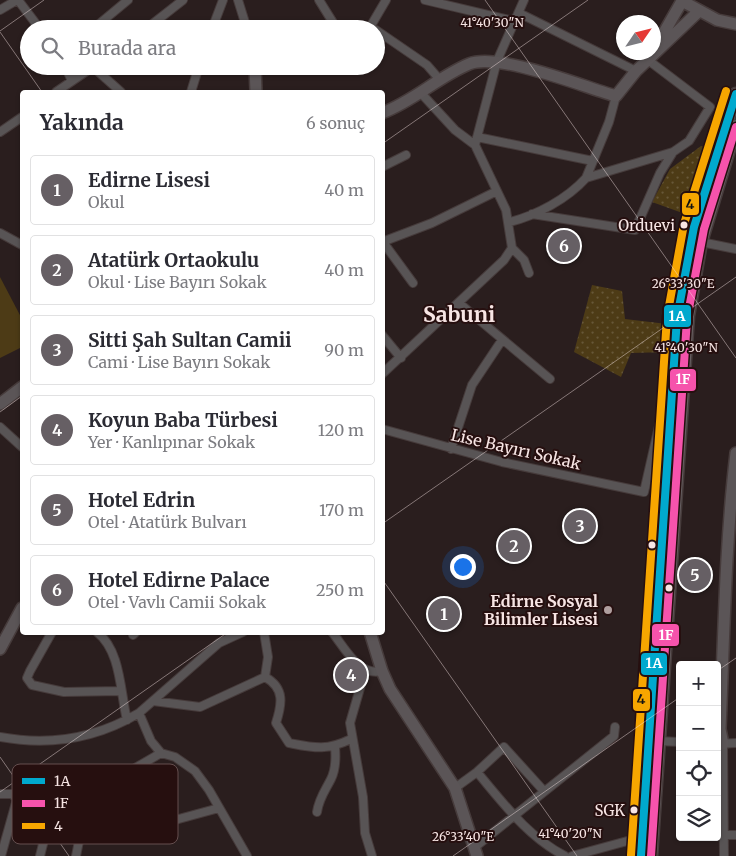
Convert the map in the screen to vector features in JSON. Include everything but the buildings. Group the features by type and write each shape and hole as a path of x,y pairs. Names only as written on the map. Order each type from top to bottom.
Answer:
{"main road":[{"path":"641,856 677,318 694,227 736,94"},
{"path":"651,856 686,337 701,242 736,126"}],"street":[{"path":"0,10 18,0 33,20"},
{"path":"104,20 128,0"},
{"path":"157,20 183,0"},
{"path":"215,20 223,0"},
{"path":"238,0 245,20"},
{"path":"319,0 331,20"},
{"path":"377,20 386,0"},
{"path":"425,0 514,22"},
{"path":"475,145 497,61 524,0"},
{"path":"661,36 681,0 698,12 735,30"},
{"path":"661,45 698,12"},
{"path":"519,13 636,71"},
{"path":"385,37 427,65 440,80"},
{"path":"510,222 552,204 578,187 586,178 609,122 616,96 646,60"},
{"path":"586,178 673,152 689,141 710,107 658,60"},
{"path":"385,112 404,104 440,80 473,63 497,61 616,96"},
{"path":"69,75 72,81"},
{"path":"59,90 81,75"},
{"path":"103,75 119,90"},
{"path":"192,90 197,75"},
{"path":"255,75 256,90"},
{"path":"385,104 420,92"},
{"path":"385,371 504,260 512,248 510,222 475,145 455,130 420,92"},
{"path":"0,132 20,118"},
{"path":"478,137 593,161"},
{"path":"532,214 636,230 660,173 673,152"},
{"path":"385,165 406,155"},
{"path":"385,241 432,223 496,191"},
{"path":"0,233 20,245"},
{"path":"701,242 736,249"},
{"path":"385,245 413,283"},
{"path":"512,248 524,260 529,272"},
{"path":"459,303 550,379"},
{"path":"385,339 401,358"},
{"path":"451,449 472,385 502,340"},
{"path":"0,404 20,389"},
{"name":"Lise Bayırı Sokak","path":"385,430 502,462 644,492 662,412"},
{"path":"0,427 20,445"},
{"path":"721,712 736,453"},
{"path":"0,649 20,612"},
{"path":"50,635 27,678 32,685 64,692 120,691"},
{"path":"99,635 110,646 116,659 120,691 127,720"},
{"path":"0,737 53,742 88,735 127,720 140,713 219,643 236,635"},
{"path":"264,635 268,657 265,677"},
{"path":"335,635 365,671 374,673 382,671"},
{"path":"371,635 382,671 390,689 455,788 476,852 514,815 614,736 615,727"},
{"path":"365,671 350,723 351,739 357,754 363,797 365,833 370,855"},
{"path":"153,701 200,707 265,677"},
{"path":"265,677 274,682 280,692 282,704 276,723 289,742 317,749 335,747 351,739"},
{"path":"140,713 151,741 161,753 175,757 195,771 247,856"},
{"path":"658,741 676,742"},
{"path":"721,744 736,743"},
{"path":"317,812 320,797 331,779 336,764 335,747"},
{"path":"455,788 477,772 504,747 544,790"},
{"path":"720,751 725,835 724,856"},
{"path":"142,764 161,753"},
{"path":"477,772 526,829 546,846 566,856"},
{"path":"178,819 219,808"},
{"path":"1,856 12,817"},
{"path":"725,835 736,835"},
{"path":"572,856 642,837"},
{"path":"40,856 44,844"}],"shaded area":[{"path":"701,146 706,147 688,215 652,202 670,169"},
{"path":"0,277 20,315 20,348 0,358"},
{"path":"592,285 622,291 625,319 667,324 668,352 631,353 621,377 574,352"}],"transit line":[{"name":"4","path":"631,855 667,317 684,224 726,91"},
{"name":"1A","path":"641,856 677,318 694,227 736,94"},
{"name":"1F","path":"651,856 687,319 704,229 736,127"}],"place":[{"name":"Orduevi","path":"684,225"},
{"name":"Hotel Edirne Palace","path":"564,246"},
{"name":"Sitti Şah Sultan Camii","path":"580,526"},
{"name":"Atatürk Ortaokulu","path":"514,546"},
{"name":"Hotel Edrin","path":"695,575"},
{"name":"Edirne Sosyal Bilimler Lisesi","path":"608,610"},
{"name":"Edirne Lisesi","path":"444,614"},
{"name":"Koyun Baba Türbesi","path":"351,675"},
{"name":"SGK","path":"634,810"}],"district":[{"name":"Sabuni","path":"459,315"}]}
